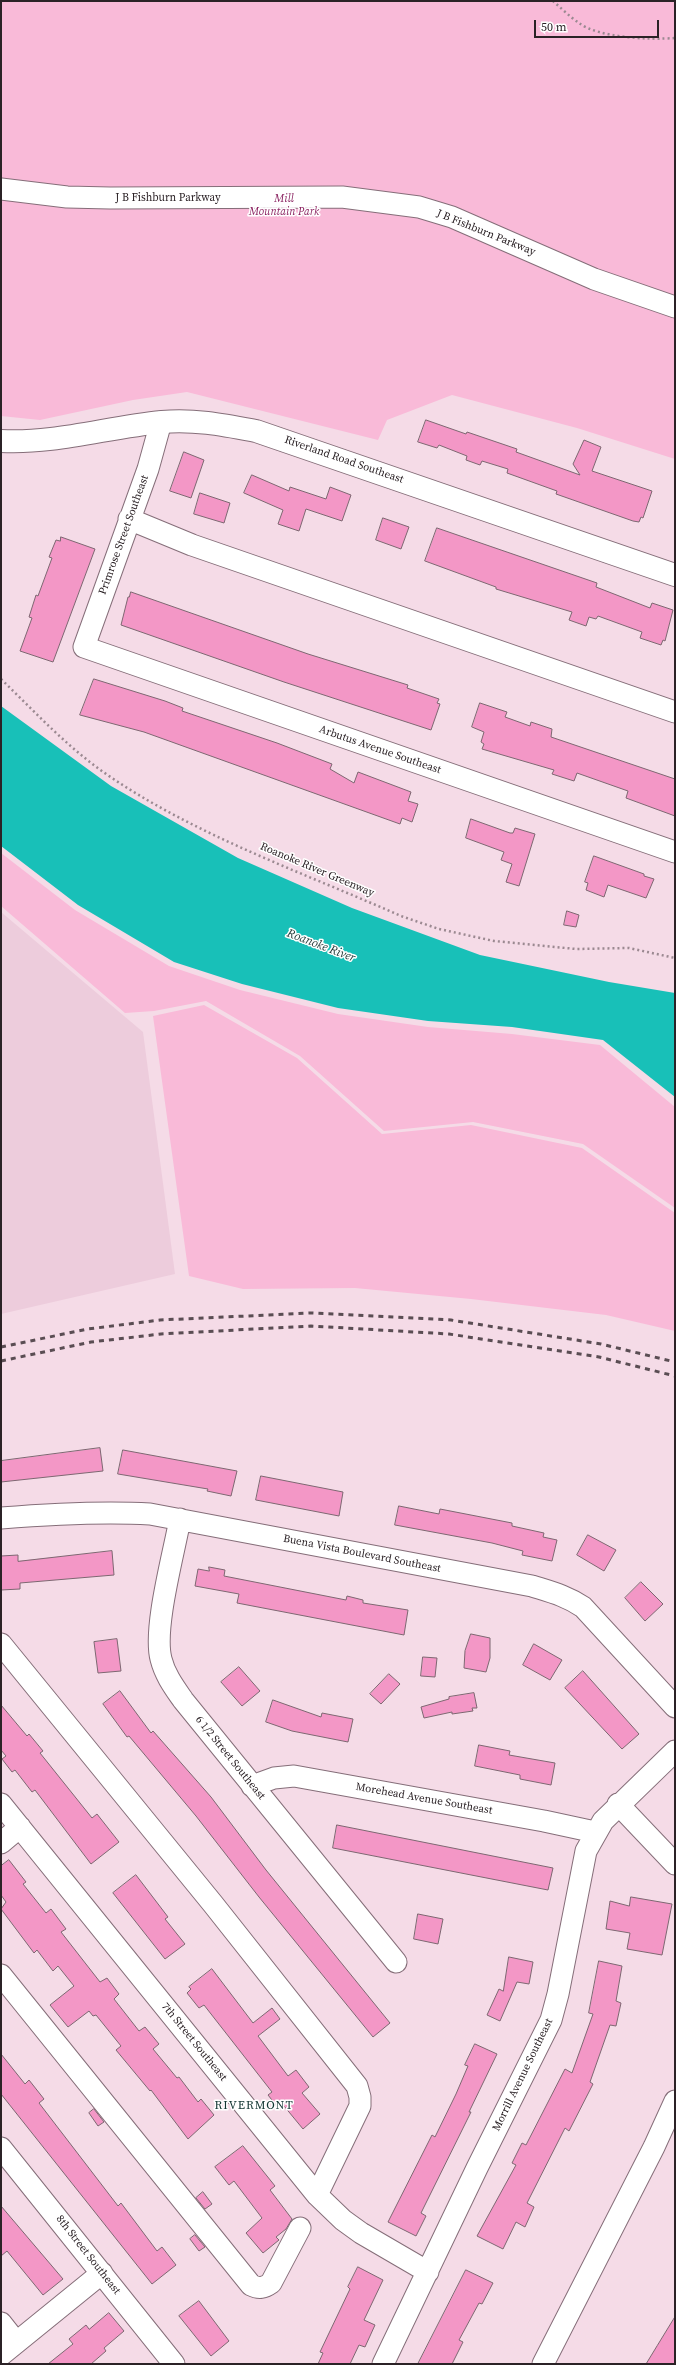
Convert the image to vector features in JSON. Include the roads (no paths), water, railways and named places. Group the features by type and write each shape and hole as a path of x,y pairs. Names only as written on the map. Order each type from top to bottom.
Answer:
{"main road":[{"name":"Riverland Road Southeast","path":"1,441 37,441 161,422 213,423 256,431 302,445 675,575"}],"street":[{"name":"J B Fishburn Parkway","path":"1,189 82,198 342,197 383,201 419,207 452,217 594,279 675,307"},
{"name":"Primrose Street Southeast","path":"84,647 148,469 161,422"},
{"path":"129,519 192,545 675,712"},
{"name":"Arbutus Avenue Southeast","path":"84,647 675,852"},
{"name":"Buena Vista Boulevard Southeast","path":"1,1518 67,1512 110,1511 150,1514 532,1586 569,1598 583,1607 675,1707"},
{"name":"6 1/2 Street Southeast","path":"180,1519 159,1640 161,1658 167,1676 183,1700 396,1962"},
{"path":"1,1644 213,1904 357,2086 360,2097 360,2106 317,2195"},
{"name":"Morrill Avenue Southeast","path":"383,2364 551,2020 558,1994 582,1863 595,1832 618,1804 675,1751"},
{"name":"Morehead Avenue Southeast","path":"252,1786 274,1778 294,1776 544,1820 595,1832"},
{"name":"7th Street Southeast","path":"1,1804 317,2195 343,2220 361,2233 428,2272"},
{"path":"618,1804 675,1864"},
{"path":"1,1843 20,1827"},
{"path":"1,1975 251,2285 256,2287 264,2287 271,2283 300,2228"},
{"path":"543,2364 654,2147 675,2101"},
{"name":"8th Street Southeast","path":"1,2148 102,2273 169,2363"},
{"path":"1,2323 9,2348 102,2273"}],"water":[{"name":"Roanoke River","path":"1,706 111,786 238,858 352,908 480,955 609,982 675,993 675,1097 603,1040 512,1027 428,1021 338,1008 242,984 174,962 78,905 1,846"}],"railway":[{"path":"1,1347 88,1329 160,1320 311,1313 451,1320 601,1344 675,1362"},
{"path":"1,1361 91,1342 161,1334 311,1326 449,1334 599,1357 675,1376"}],"district":[{"name":"RIVERMONT","path":"254,2106"}],"park label":[{"name":"Mill Mountain Park","path":"284,205"}]}
